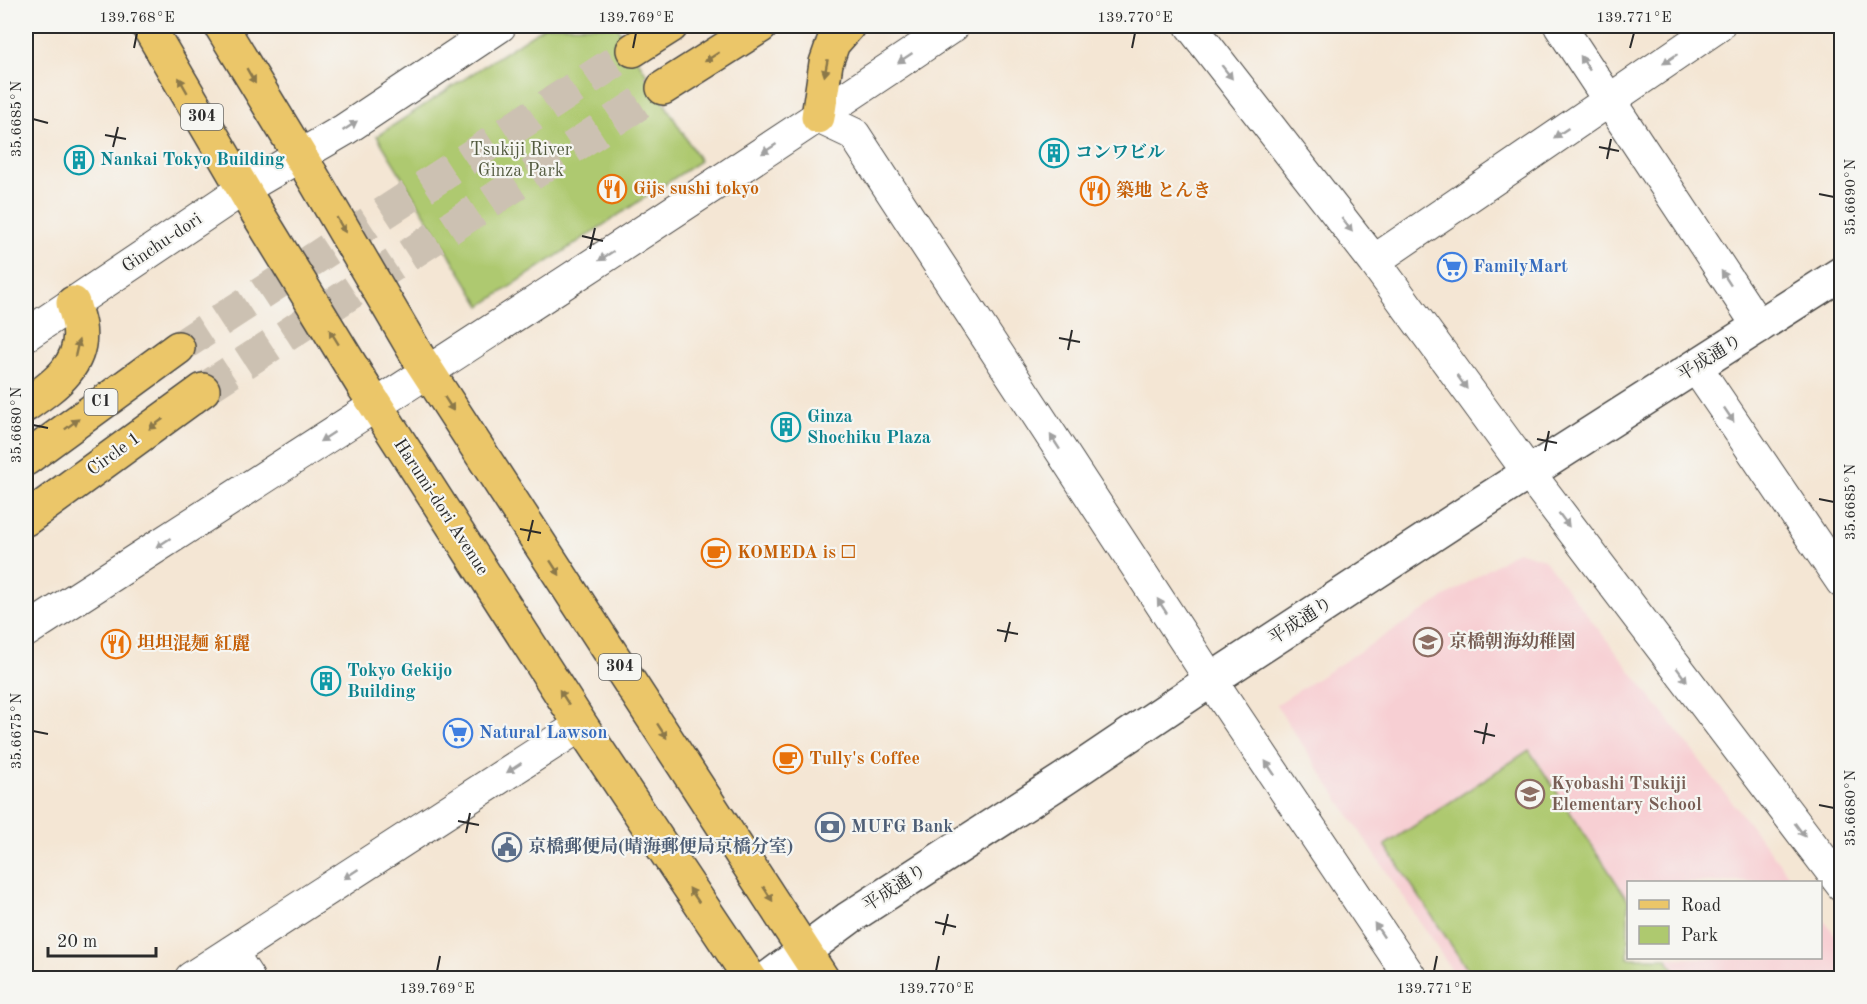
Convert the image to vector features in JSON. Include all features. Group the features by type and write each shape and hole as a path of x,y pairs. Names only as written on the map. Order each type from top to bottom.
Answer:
{"main road":[{"name":"Harumi-dori Avenue","path":"148,26 249,199 370,396 581,725 750,978"},
{"name":"304","path":"221,26 422,364 822,978"},
{"path":"633,50 671,26"},
{"path":"663,88 761,26"},
{"path":"818,117 826,63 832,43 848,26"},
{"path":"26,405 55,385 76,356 80,342 79,326 73,303"},
{"name":"C1","path":"26,459 178,348"},
{"name":"Circle 1","path":"26,519 203,390"}],"street":[{"name":"Ginchu-dori","path":"26,335 73,303 306,166 344,130 500,26"},
{"path":"26,631 370,396 818,117 953,26"},
{"path":"1191,26 1374,261 1528,473 1842,885"},
{"path":"1560,26 1759,327"},
{"path":"1374,261 1718,26"},
{"path":"818,117 854,134 1211,680 1411,978"},
{"name":"平成通り","path":"768,978 849,918 1064,779 1211,680 1528,473 1842,273"},
{"path":"1696,367 1842,582"},
{"path":"191,978 581,725"},
{"path":"231,952 248,978"}],"shaded area":[{"name":"Kyobashi Tsukiji Elementary School","path":"1517,551 1544,559 1793,881 1627,881 1627,959 1822,959 1822,917 1841,943 1841,978 1457,978 1276,705"}],"green space":[{"name":"Tsukiji River Ginza Park","path":"545,26 617,26 700,161 481,306 377,136"},
{"path":"1529,750 1627,898 1627,959 1667,959 1680,978 1473,978 1385,845"}],"tunnel":[{"path":"178,348 633,50"},
{"path":"203,390 663,88"}],"place":[{"name":"コンワビル","path":"1054,153"},
{"name":"Nankai Tokyo Building","path":"79,160"},
{"name":"Gijs sushi tokyo","path":"612,189"},
{"name":"築地 とんき","path":"1095,191"},
{"name":"FamilyMart","path":"1452,267"},
{"name":"Ginza Shochiku Plaza","path":"786,427"},
{"name":"KOMEDA is □","path":"716,553"},
{"name":"京橋朝海幼稚園","path":"1428,642"},
{"name":"坦坦混麺 紅麗","path":"116,644"},
{"name":"Tokyo Gekijo Building","path":"326,681"},
{"name":"Natural Lawson","path":"458,733"},
{"name":"Tully's Coffee","path":"788,759"},
{"name":"Kyobashi Tsukiji Elementary School","path":"1530,794"},
{"name":"MUFG Bank","path":"830,827"},
{"name":"京橋郵便局(晴海郵便局京橋分室)","path":"507,847"}]}
